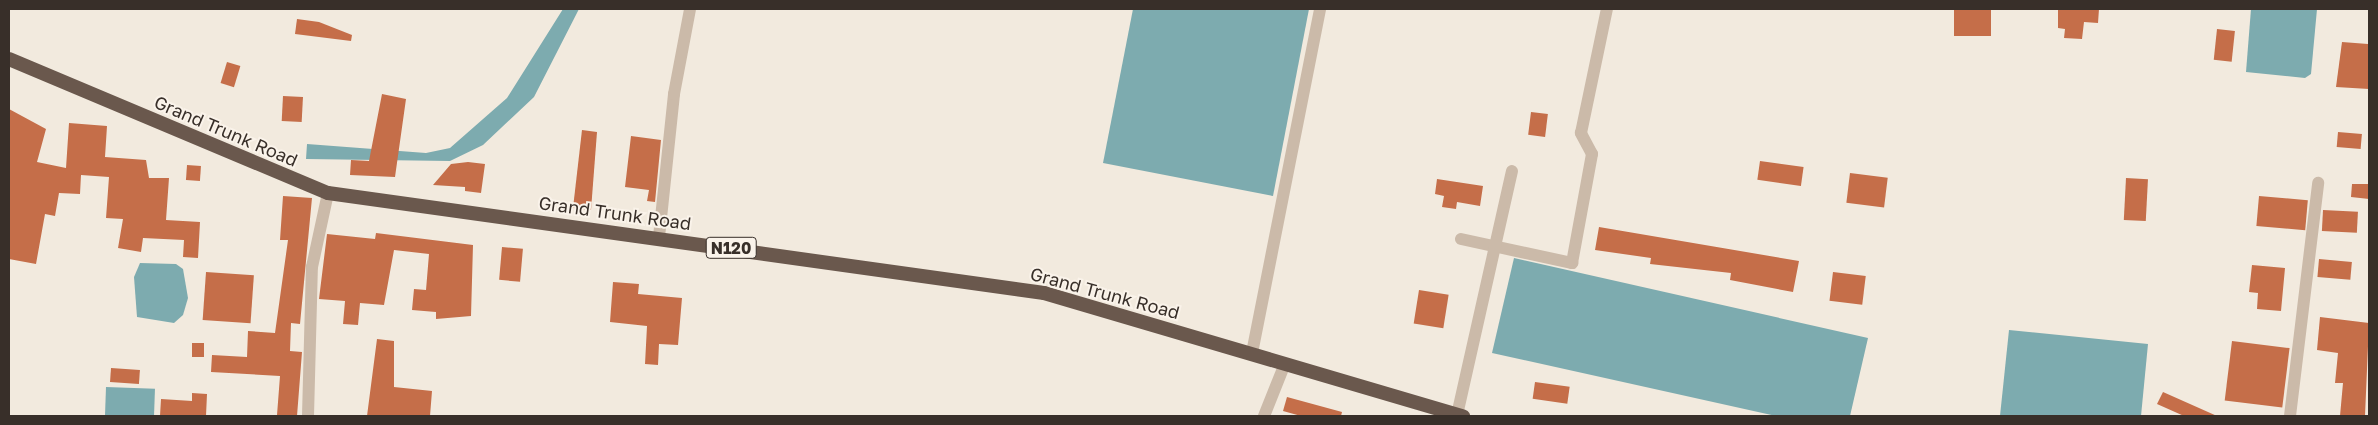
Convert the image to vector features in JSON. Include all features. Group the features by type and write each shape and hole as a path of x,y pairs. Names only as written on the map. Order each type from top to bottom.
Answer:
{"highway":[{"name":"Grand Trunk Road","path":"9,60 328,194 659,237 1044,293 1252,353 1284,366 1460,415"}],"street":[{"path":"659,237 674,94 690,9"},
{"path":"1252,353 1320,9"},
{"path":"1460,239 1572,263 1592,154 1581,133 1607,9"},
{"path":"1460,415 1512,171"},
{"path":"2290,416 2318,183"},
{"path":"308,416 312,268 328,194"},
{"path":"1264,416 1284,366"}],"water":[{"path":"563,9 579,9 534,97 483,145 450,161 306,159 307,144 426,153 450,148 507,98"},
{"path":"1133,9 1309,9 1273,196 1103,163"},
{"path":"2251,9 2317,9 2311,74 2305,78 2246,72"},
{"path":"1514,258 1868,338 1850,416 1776,416 1492,353"},
{"path":"140,263 176,264 183,269 188,298 183,315 174,323 137,317 134,277"},
{"path":"2009,330 2148,344 2141,416 2000,416"},
{"path":"106,387 155,389 154,416 105,416"}],"building":[{"path":"1954,9 1991,9 1991,36 1954,36"},
{"path":"2058,9 2099,9 2098,23 2084,22 2082,39 2064,38 2065,29 2058,28"},
{"path":"297,19 319,22 352,35 351,41 295,34"},
{"path":"2217,29 2235,31 2232,62 2214,60"},
{"path":"2342,42 2368,44 2369,89 2336,87"},
{"path":"227,62 240,66 234,87 221,83"},
{"path":"382,94 406,99 395,177 350,175 351,160 369,161"},
{"path":"283,96 303,97 302,122 282,121"},
{"path":"9,109 46,129 37,162 66,168 69,123 107,126 105,157 146,160 149,178 169,178 166,220 200,222 198,258 183,257 184,240 143,238 141,252 118,248 123,219 106,218 109,177 81,175 80,194 59,193 55,216 45,214 36,264 9,259"},
{"path":"1531,112 1548,114 1545,137 1528,135"},
{"path":"582,130 597,132 591,210 573,208"},
{"path":"2338,132 2362,134 2361,149 2337,147"},
{"path":"631,136 661,140 655,202 647,201 649,190 625,187"},
{"path":"1760,161 1804,167 1801,186 1757,180"},
{"path":"468,162 485,164 481,193 465,191 465,187 433,185 451,164"},
{"path":"187,165 201,166 200,181 186,180"},
{"path":"1850,173 1888,178 1884,207 1846,203"},
{"path":"2126,178 2148,179 2146,221 2124,220"},
{"path":"1437,179 1483,186 1480,206 1457,202 1456,209 1442,207 1444,196 1435,194"},
{"path":"2352,184 2369,184 2369,199 2351,197"},
{"path":"283,196 312,198 300,324 291,323 290,351 302,352 297,416 277,415 280,376 211,372 212,355 247,357 248,331 275,333 288,240 280,240"},
{"path":"2259,196 2308,200 2305,230 2256,226"},
{"path":"2323,210 2358,212 2357,233 2322,231"},
{"path":"1599,227 1799,261 1793,292 1730,280 1731,273 1650,264 1651,258 1595,250"},
{"path":"376,233 473,245 471,316 436,319 436,312 412,310 414,289 426,290 429,254 394,250 384,305 360,303 358,325 343,324 345,301 319,299 327,234 375,239"},
{"path":"502,247 523,249 520,282 499,280"},
{"path":"2319,259 2352,262 2350,280 2317,277"},
{"path":"2252,265 2285,268 2281,311 2257,309 2258,293 2249,292"},
{"path":"206,272 254,275 251,323 203,320"},
{"path":"1833,272 1866,276 1862,305 1829,301"},
{"path":"613,282 639,284 638,294 682,298 678,345 659,344 658,365 645,364 647,326 610,322"},
{"path":"1419,290 1449,295 1443,328 1414,324"},
{"path":"2320,317 2369,323 2365,416 2340,416 2343,383 2335,383 2338,353 2317,350"},
{"path":"377,339 394,341 394,387 432,391 430,416 367,416"},
{"path":"2232,341 2290,348 2282,408 2225,401"},
{"path":"192,343 204,343 204,357 192,357"},
{"path":"111,368 140,370 139,384 110,382"},
{"path":"1535,382 1570,387 1567,404 1533,399"},
{"path":"2163,392 2217,416 2184,416 2157,404"},
{"path":"192,393 207,394 206,416 160,416 161,399 192,401"},
{"path":"1287,397 1342,412 1341,416 1301,416 1283,411"}]}
